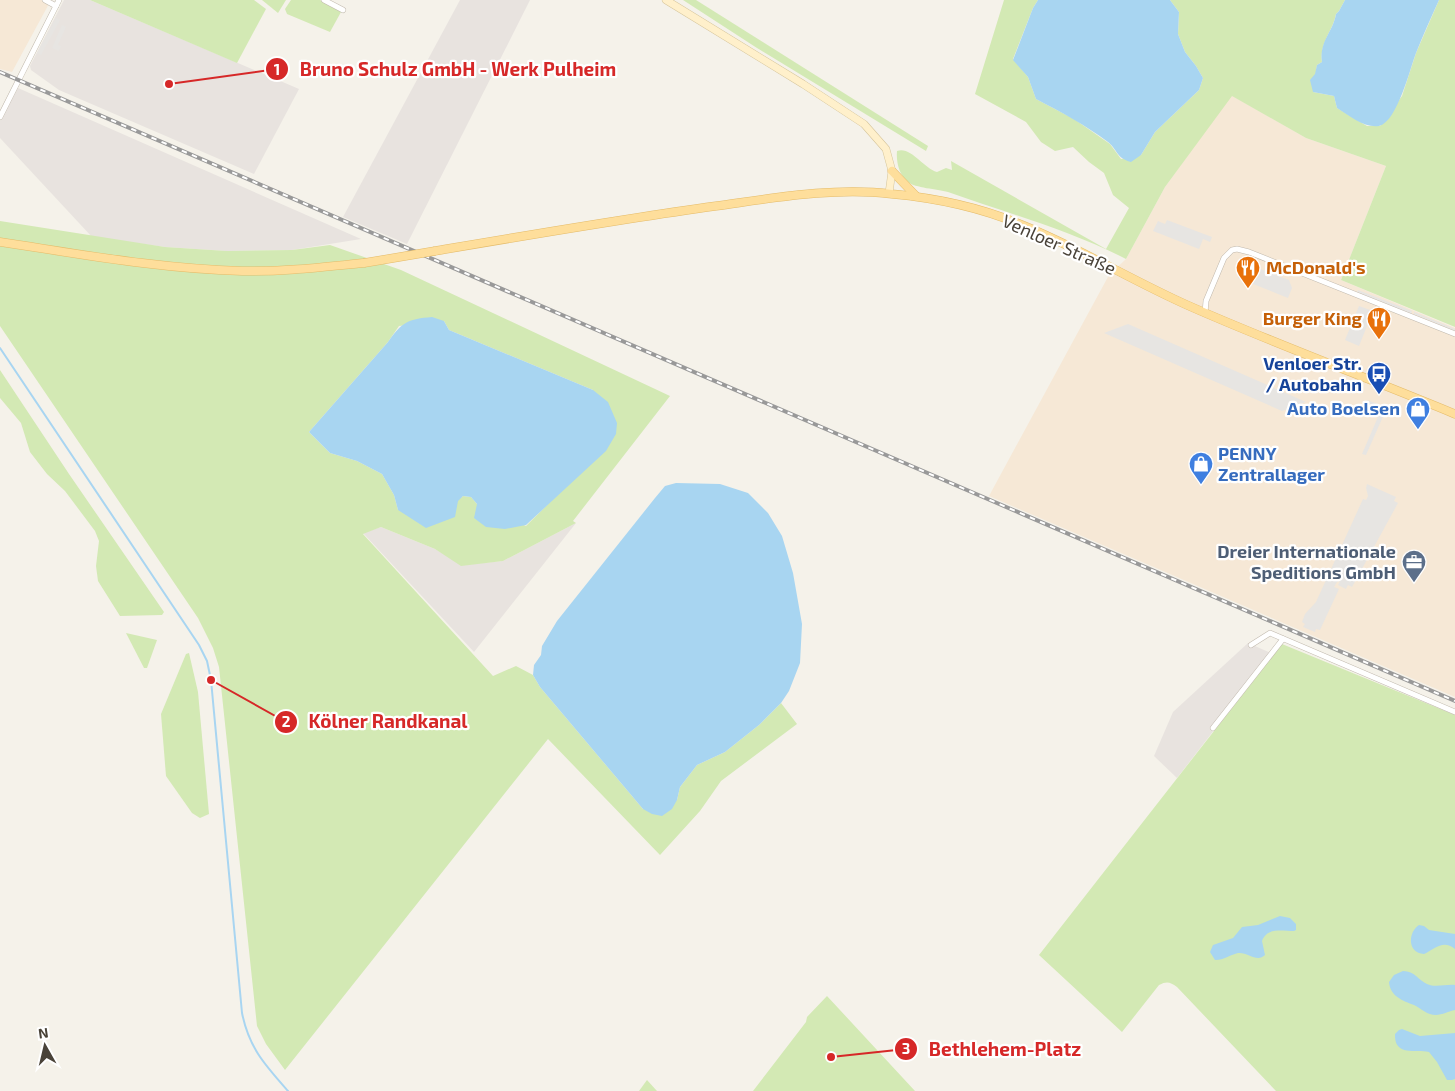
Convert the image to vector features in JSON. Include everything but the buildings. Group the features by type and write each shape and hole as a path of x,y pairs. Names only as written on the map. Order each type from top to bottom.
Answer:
{"main road":[{"path":"666,0 864,124 886,150 892,171 890,193"},
{"path":"892,171 916,196"},
{"name":"Venloer Straße","path":"0,242 186,268 243,271 288,270 364,263 798,194 854,192 916,196 973,209 1019,224 1057,240 1161,293 1205,313 1455,414"}],"street":[{"path":"0,117 57,3 45,0"},
{"path":"324,0 343,10"},
{"path":"1205,313 1206,301 1224,258 1228,252 1237,249 1249,252 1455,334"},
{"path":"1252,645 1270,633 1455,712"},
{"path":"1213,728 1283,639"}],"shaded area":[{"path":"0,0 51,0 12,72 0,69"},
{"path":"64,0 90,0 299,89 254,174 59,90 31,70 30,66"},
{"path":"460,0 530,0 407,244 343,217"},
{"path":"56,18 60,20 41,55 37,53"},
{"path":"62,25 66,27 58,45 61,46 59,51 52,48"},
{"path":"18,88 361,239 292,250 227,251 165,247 92,237 0,138 0,121"},
{"path":"1231,95 1306,138 1386,166 1341,280 1455,328 1455,697 989,496 1109,275 1126,259 1165,187"},
{"path":"1167,220 1212,237 1210,242 1203,239 1199,249 1153,231 1158,221 1165,224"},
{"path":"1255,267 1289,280 1292,288 1288,298 1238,278 1240,273"},
{"path":"1358,290 1412,311 1411,314 1357,292"},
{"path":"1359,306 1373,311 1359,346 1345,340"},
{"path":"1414,312 1455,329 1455,331 1414,314"},
{"path":"1128,324 1306,402 1282,411 1104,333"},
{"path":"1367,400 1383,406 1381,410 1366,404"},
{"path":"1381,410 1385,412 1366,455 1362,454"},
{"path":"1367,484 1396,497 1394,501 1398,503 1352,587 1348,585 1346,589 1338,585 1340,581 1337,582 1334,587 1339,589 1320,630 1316,629 1315,632 1303,627 1305,624 1302,622 1305,614 1316,602 1363,499 1366,500 1368,496"},
{"path":"576,523 474,652 363,533 381,527 435,549 462,565 503,561"},
{"path":"1248,643 1273,654 1177,778 1154,756 1173,712"}],"green space":[{"path":"90,0 254,0 266,9 237,63"},
{"path":"262,0 286,0 278,13"},
{"path":"291,0 320,0 341,12 330,32 287,14 285,9"},
{"path":"683,0 696,0 928,146 926,151 757,48"},
{"path":"1004,0 1038,0 1013,59 1028,77 1036,99 1074,119 1110,144 1121,159 1141,155 1155,132 1199,90 1203,78 1185,52 1178,34 1179,12 1170,0 1345,0 1336,14 1324,43 1322,62 1317,65 1313,92 1334,96 1337,108 1367,126 1380,126 1402,96 1416,53 1439,0 1455,0 1455,327 1341,280 1386,166 1306,138 1232,96 1165,187 1126,259 1083,239 1038,222 948,192 921,187 908,182 902,176 899,168 897,151 902,150 912,154 937,172 946,168 952,170 951,161 1106,249 1129,208 1113,195 1104,173 1073,147 1055,151 1041,142 1026,122 975,94"},
{"path":"0,221 165,247 227,251 292,250 330,245 401,270 670,396 573,521 576,523 503,561 461,566 435,549 381,527 363,534 493,676 516,666 533,675 540,687 643,809 677,800 680,787 697,765 725,752 759,725 781,703 797,724 721,781 700,811 660,855 548,739 285,1070 266,1044 257,1026 219,667 213,648 198,618 0,326","holes":["444,321 449,330 593,390 551,501 526,526 477,504 471,497 463,496 458,500 398,510 394,495 382,474 357,461 330,453 309,432 388,342 399,326"]},
{"path":"0,370 164,612 162,615 120,616 98,581 96,566 99,541 95,531 65,491 47,474 30,452 21,423 0,398"},
{"path":"126,633 157,640 147,668 144,668"},
{"path":"1282,644 1455,715 1455,1091 1276,1091 1172,984 1159,985 1122,1032 1039,955"},
{"path":"189,653 198,692 209,814 200,818 192,813 166,776 161,714 186,654"},
{"path":"827,996 915,1091 753,1091 806,1022 807,1017"},
{"path":"647,1080 657,1091 639,1091"}],"water":[{"path":"1038,0 1170,0 1179,12 1178,34 1185,52 1203,78 1199,90 1155,132 1141,155 1131,162 1122,158 1108,142 1091,130 1036,99 1028,77 1013,60 1033,8"},
{"path":"1345,0 1439,0 1397,105 1386,122 1379,126 1363,123 1337,108 1334,96 1313,92 1310,80 1315,74 1317,65 1322,62 1324,42 1336,14"},
{"path":"432,317 444,321 449,330 593,390 608,402 617,423 616,434 606,451 526,525 505,529 486,527 474,518 477,504 471,497 463,496 458,501 455,517 426,528 398,510 394,495 382,474 357,461 330,453 309,432 397,330 411,321"},
{"path":"676,483 720,484 748,493 768,513 782,536 793,573 802,624 800,663 789,691 781,703 759,725 725,752 697,765 680,787 677,800 672,809 662,816 652,814 643,809 540,687 533,675 534,665 541,655 542,646 557,621 665,486"},
{"path":"1280,916 1290,918 1296,924 1296,930 1275,931 1267,934 1262,941 1265,955 1262,957 1256,958 1238,953 1215,960 1210,952 1213,945 1233,938 1242,927 1258,925"},
{"path":"1419,925 1429,930 1455,934 1455,949 1451,946 1443,945 1424,954 1418,953 1412,946 1411,937 1415,928"},
{"path":"1403,971 1411,972 1430,985 1455,985 1455,1010 1433,1015 1394,994 1389,982 1394,975"},
{"path":"1402,1029 1420,1036 1455,1033 1455,1079 1447,1080 1429,1052 1407,1050 1398,1046 1395,1034"}],"waterway":[{"path":"0,348 199,645 207,661 211,680 242,1013 249,1036 259,1055 288,1091"}],"railway":[{"path":"0,72 1455,701"}],"place":[{"name":"Bruno Schulz GmbH - Werk Pulheim","path":"169,84"},
{"name":"McDonald's","path":"1248,289"},
{"name":"Burger King","path":"1379,340"},
{"name":"Venloer Str. / Autobahn","path":"1379,395"},
{"name":"Auto Boelsen","path":"1418,430"},
{"name":"PENNY Zentrallager","path":"1201,485"},
{"name":"Dreier Internationale Speditions GmbH","path":"1414,583"},
{"name":"Kölner Randkanal","path":"211,680"},
{"name":"Bethlehem-Platz","path":"831,1057"}]}
